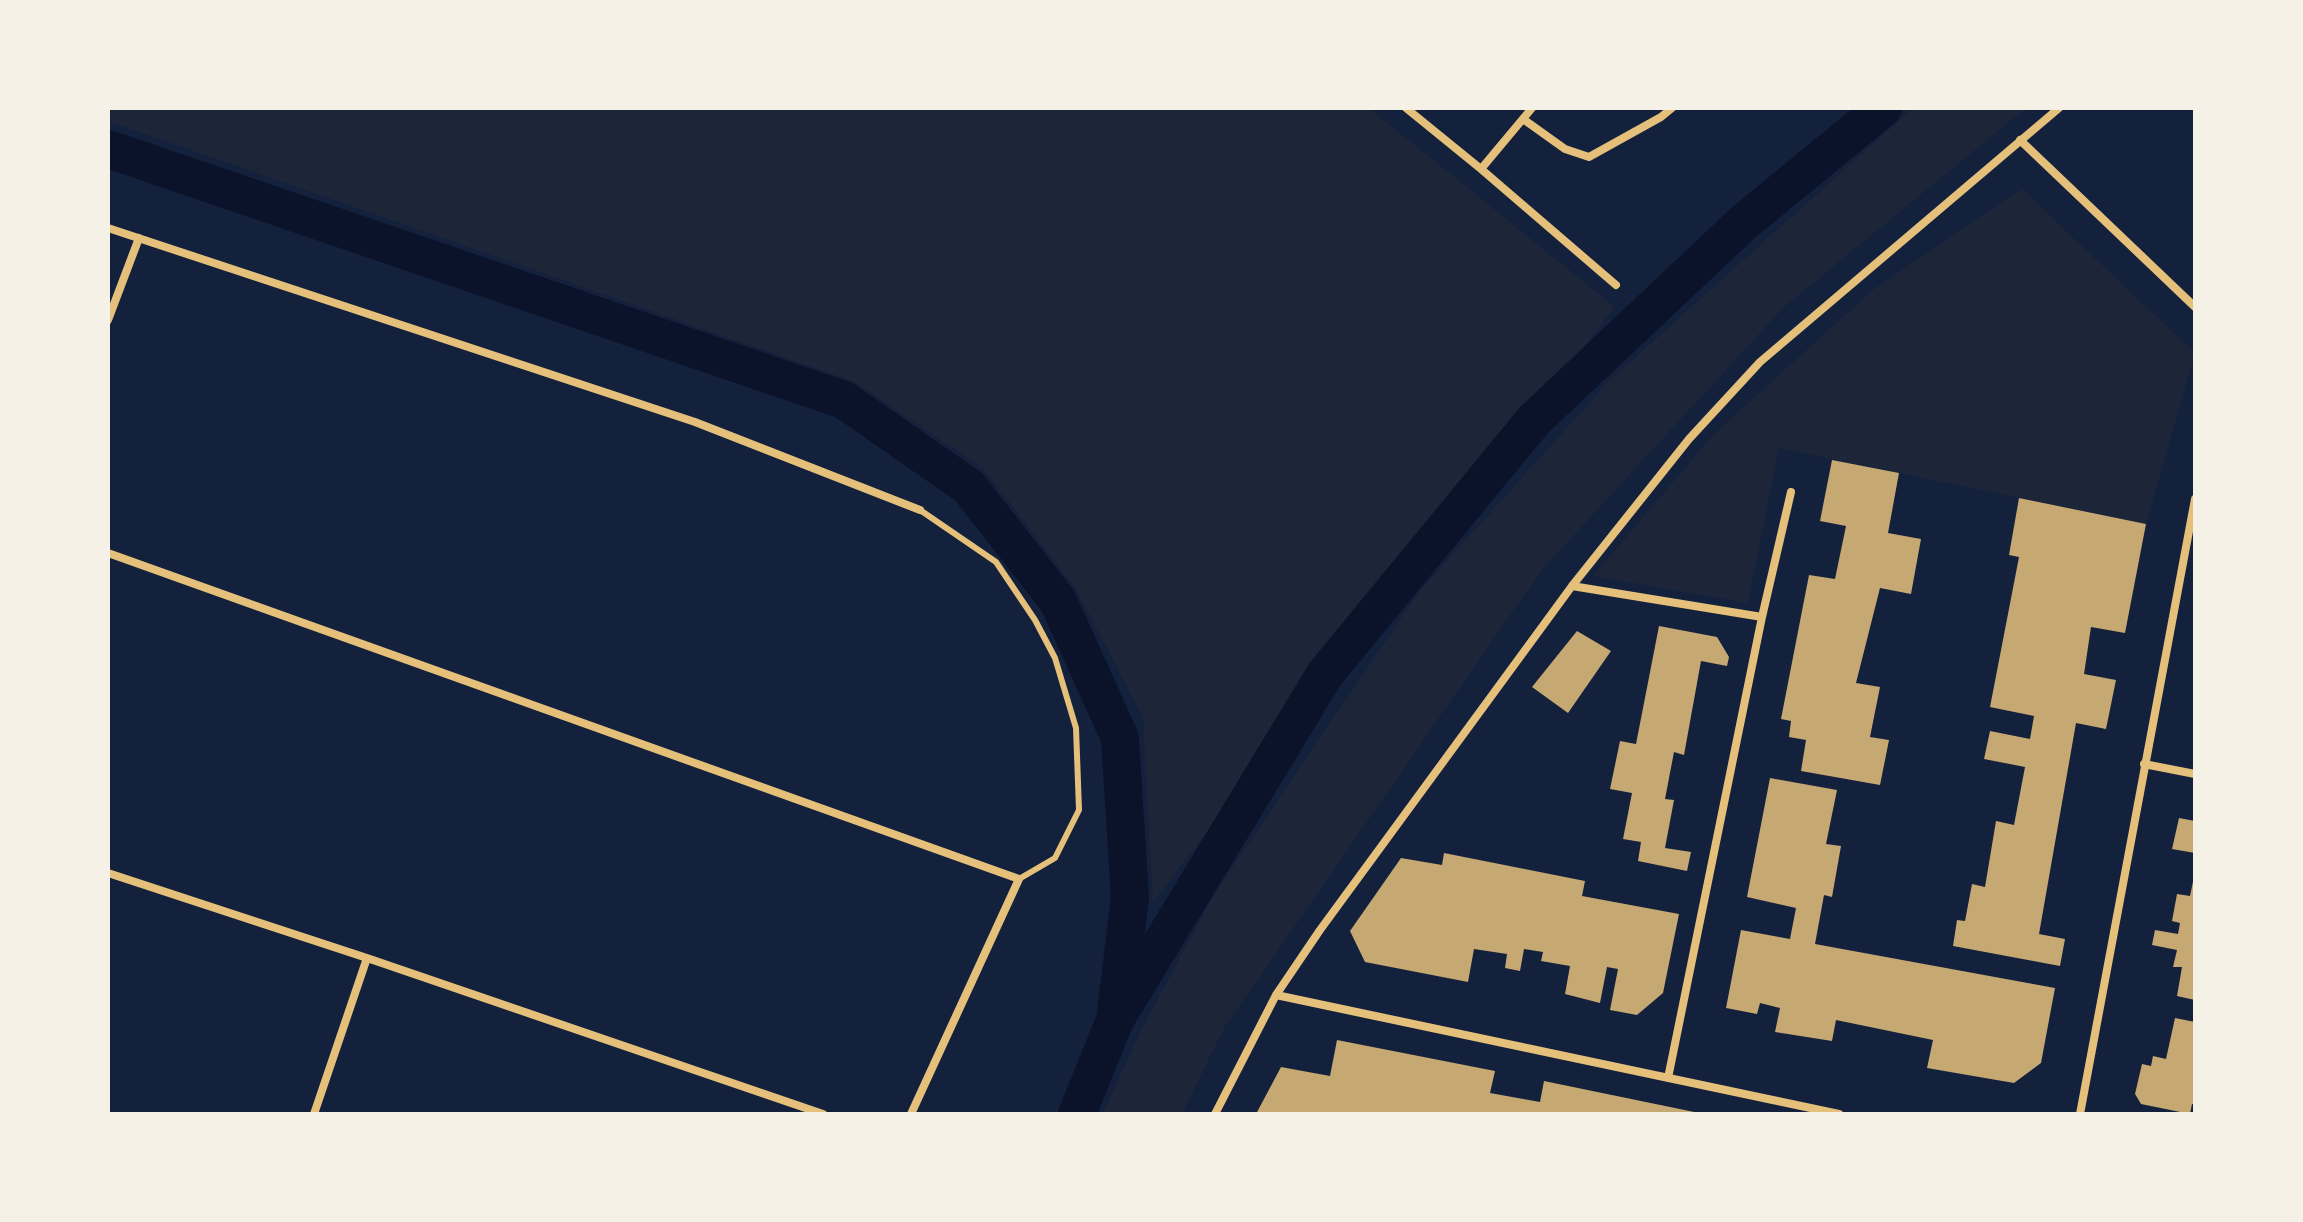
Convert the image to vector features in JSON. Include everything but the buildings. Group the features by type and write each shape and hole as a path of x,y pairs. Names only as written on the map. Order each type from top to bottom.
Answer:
{"street":[{"path":"1406,108 1616,285"},
{"path":"1481,169 1532,108"},
{"path":"1523,119 1565,149 1589,157 1672,108"},
{"path":"1215,1114 1276,995 1320,930 1572,586 1689,439 1760,362 2059,108"},
{"path":"2020,140 2195,307"},
{"path":"108,228 695,422 920,510"},
{"path":"108,320 139,238"},
{"path":"1668,1078 1762,617 1791,492"},
{"path":"2080,1114 2195,499"},
{"path":"108,553 1019,879 911,1114"},
{"path":"1572,586 1762,617"},
{"path":"2144,764 2195,774"},
{"path":"108,873 823,1114"},
{"path":"314,1114 367,958"},
{"path":"1276,995 1839,1114"}],"lane":[{"path":"920,510 996,562 1035,620 1055,658 1076,728 1079,810 1055,858 1019,879"}],"shaded area":[{"path":"108,108 1369,108 1615,307 1153,902 1143,717 1076,589 984,469 855,382 108,121"},
{"path":"1913,108 2026,108 1783,308 1540,572 1224,1028 1182,1114 1103,1114 1140,1032 1215,893 1419,592 1610,380"},
{"path":"2022,189 2195,353 2146,524 1779,448 1748,603 1593,576 1713,435 1874,289"}],"waterway":[{"path":"1077,1114 1115,1020 1325,674 1534,420 1743,223 1883,108"},
{"path":"108,149 844,400 969,487 1058,601 1120,738 1130,898 1115,1020"}]}
